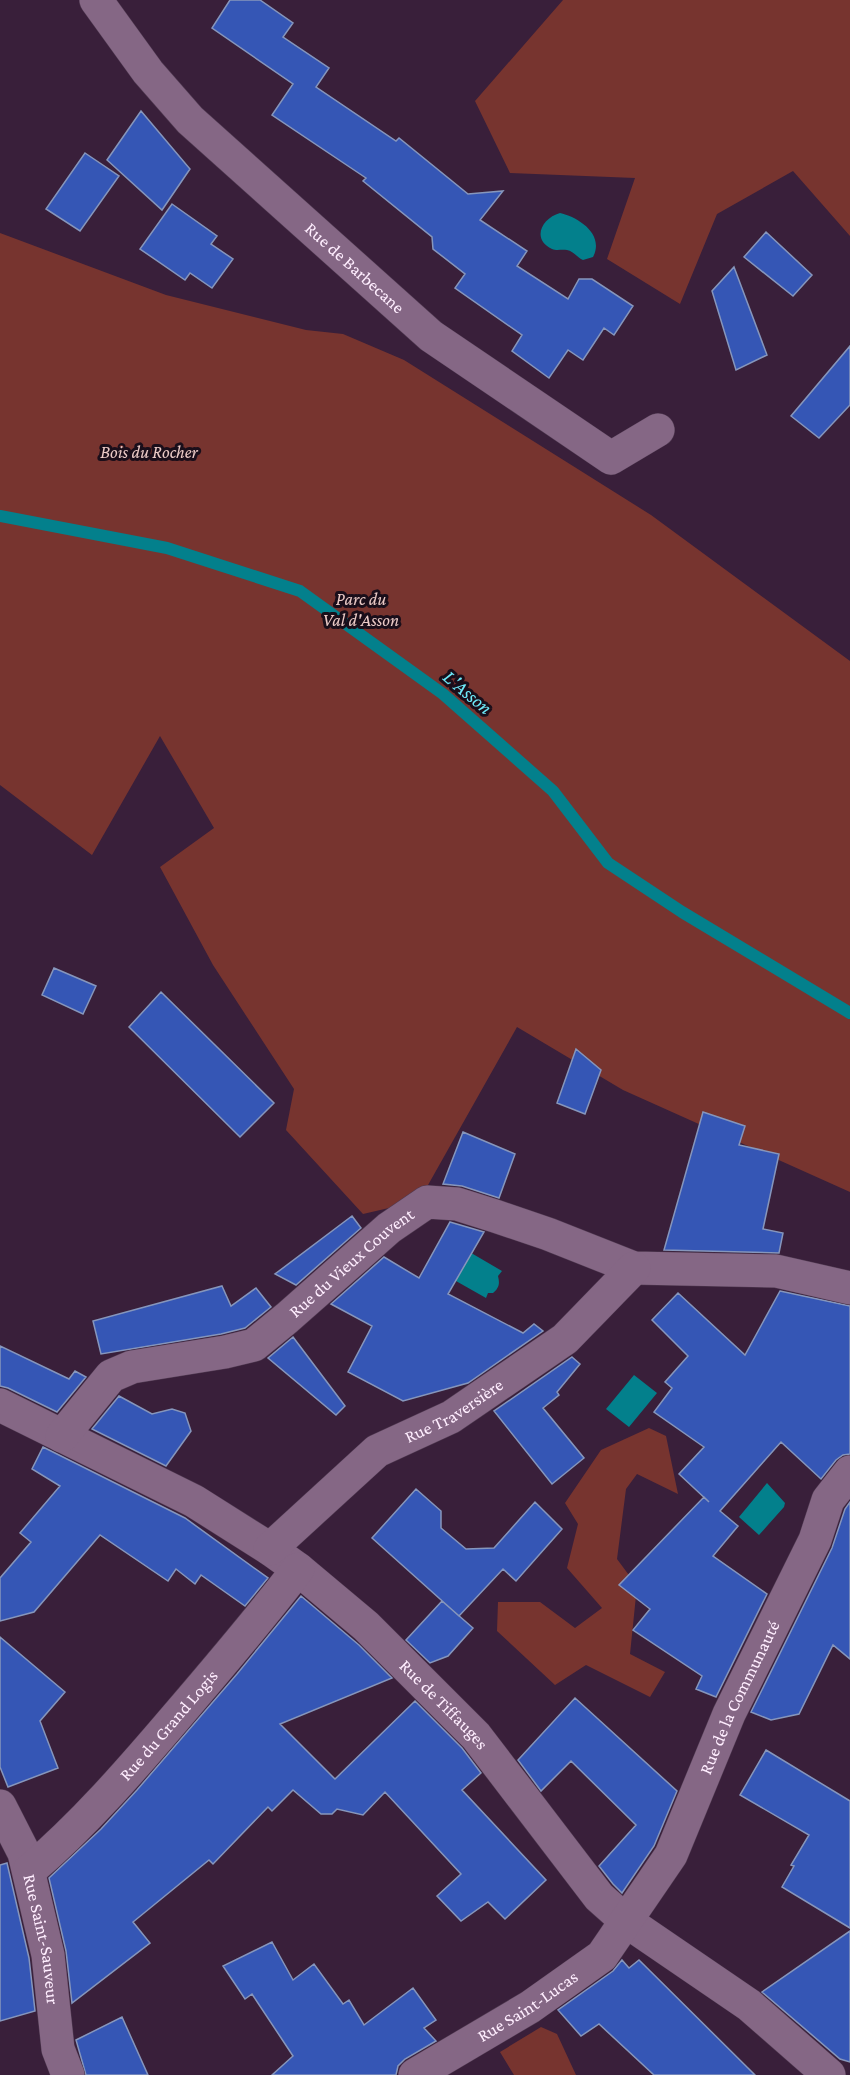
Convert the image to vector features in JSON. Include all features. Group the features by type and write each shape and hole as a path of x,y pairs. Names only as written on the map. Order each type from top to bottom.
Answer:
{"street":[{"name":"Rue de Barbecane","path":"96,0 148,72 190,120 431,336 611,458 658,430"},
{"name":"Rue du Vieux Couvent","path":"62,1436 111,1376 132,1367 254,1345 389,1228 427,1202 457,1204 495,1216 549,1234 634,1268 776,1271 850,1288"},
{"name":"Rue Traversière","path":"270,1549 377,1451 451,1417 564,1339 634,1268"},
{"name":"Rue de Tiffauges","path":"0,1405 194,1501 298,1569 366,1626 476,1736 599,1896 626,1921 748,2005 829,2075"},
{"name":"Rue de la Communauté","path":"626,1921 671,1855 729,1714 814,1540 828,1500 850,1472"},
{"name":"Rue du Grand Logis","path":"16,1853 57,1847 90,1814 272,1604 298,1569"},
{"name":"Rue Saint-Sauveur","path":"0,1806 48,1955 58,2049 68,2075"},
{"name":"Rue Saint-Lucas","path":"415,2075 530,2007 602,1956 626,1921"}],"green space":[{"path":"563,0 850,0 850,236 793,171 717,214 680,304 607,259 635,178 510,173 475,101"},
{"name":"Parc du Val d'Asson","path":"0,233 166,295 306,330 343,334 404,360 651,515 850,661 850,1192 623,1090 517,1027 419,1201 363,1214 286,1130 294,1089 213,965 160,867 214,828 160,736 92,855 0,785"},
{"path":"649,1428 666,1436 678,1494 637,1474 626,1489 617,1559 637,1586 630,1654 665,1672 650,1697 586,1665 555,1685 497,1631 498,1602 540,1602 575,1628 602,1608 567,1568 578,1524 565,1503 601,1450"},
{"path":"541,2027 557,2034 576,2075 514,2075 500,2052"}],"shaded area":[{"path":"560,213 582,223 593,234 596,249 593,257 583,260 569,251 552,249 542,240 541,229 544,224 548,219"},
{"path":"449,1240 502,1271 498,1276 498,1288 493,1293 488,1293 486,1298 433,1268"},
{"path":"634,1375 657,1393 629,1427 606,1409"},
{"path":"767,1483 785,1503 759,1535 739,1517"}],"building":[{"path":"230,0 260,0 293,23 283,37 329,68 316,87 396,141 399,138 468,194 503,191 480,220 527,251 517,266 568,299 579,279 592,279 633,306 614,335 604,328 583,360 568,350 549,378 512,351 522,335 455,288 465,274 433,249 432,237 363,181 366,178 272,115 293,84 212,28"},
{"path":"141,111 190,169 162,210 107,160"},
{"path":"85,153 119,176 80,231 46,209"},
{"path":"172,204 217,236 211,244 233,259 212,288 190,273 185,280 140,249"},
{"path":"766,232 812,275 793,296 744,257"},
{"path":"734,267 767,355 736,370 712,291"},
{"path":"850,346 850,405 819,438 791,416"},
{"path":"54,968 96,986 83,1014 42,995"},
{"path":"161,992 274,1103 240,1137 129,1027"},
{"path":"576,1049 601,1070 585,1114 557,1103"},
{"path":"703,1112 745,1126 739,1145 779,1154 763,1229 783,1233 779,1253 664,1250"},
{"path":"463,1132 515,1154 499,1198 462,1186 443,1184"},
{"path":"352,1216 361,1228 296,1285 275,1274"},
{"path":"450,1222 484,1232 448,1294 523,1333 534,1324 543,1331 468,1383 403,1401 348,1372 372,1326 331,1304 384,1257 419,1278"},
{"path":"222,1286 231,1306 256,1288 271,1307 245,1328 101,1354 93,1321"},
{"path":"780,1291 850,1306 850,1454 843,1455 836,1460 821,1479 781,1442 720,1511 738,1526 713,1556 767,1594 716,1697 696,1689 702,1676 633,1630 650,1609 619,1585 704,1497 679,1474 704,1447 654,1412 672,1388 665,1382 688,1356 652,1320 678,1293 745,1355"},
{"path":"293,1337 345,1406 336,1415 268,1358"},
{"path":"0,1346 69,1379 75,1371 86,1377 57,1412 0,1386"},
{"path":"572,1357 580,1364 557,1392 559,1395 543,1408 584,1458 552,1484 494,1411"},
{"path":"119,1396 152,1414 172,1409 185,1413 191,1431 166,1466 92,1429"},
{"path":"43,1447 185,1518 268,1578 245,1606 201,1575 195,1584 176,1569 168,1581 100,1535 34,1612 0,1621 0,1578 31,1542 20,1533 60,1486 32,1469"},
{"path":"416,1489 441,1511 441,1528 466,1549 494,1548 535,1502 562,1529 516,1581 503,1569 459,1616 372,1538"},
{"path":"850,1502 850,1659 833,1645 799,1714 771,1720 751,1712 832,1548 845,1509"},
{"path":"301,1596 359,1645 392,1678 280,1724 335,1779 415,1701 462,1748 481,1773 462,1790 546,1880 505,1919 488,1902 461,1921 437,1896 461,1874 385,1792 363,1815 337,1809 332,1814 321,1814 293,1790 272,1811 268,1807 213,1864 209,1860 133,1922 150,1943 72,2003 66,1951 49,1878 101,1829 137,1790"},
{"path":"442,1601 473,1628 448,1656 430,1663 406,1640"},
{"path":"0,1637 65,1692 40,1721 58,1768 8,1787 0,1767"},
{"path":"575,1698 677,1791 654,1846 622,1893 599,1866 636,1825 571,1761 541,1791 518,1760"},
{"path":"766,1750 850,1801 850,1928 782,1887 794,1866 791,1865 809,1835 740,1795"},
{"path":"7,1863 29,1958 35,2011 0,2021 0,1865"},
{"path":"850,1931 850,2062 840,2059 762,1992"},
{"path":"272,1942 293,1980 314,1964 343,2004 349,2000 364,2025 413,1988 436,2020 424,2028 436,2041 405,2059 398,2066 396,2075 272,2075 293,2056 252,1994 245,1999 223,1966"},
{"path":"622,1960 629,1968 639,1960 755,2075 654,2075 599,2024 581,2036 558,2010 613,1971"},
{"path":"122,2017 148,2075 86,2075 76,2040"}],"waterway":[{"name":"L'Asson","path":"0,516 167,548 300,591 443,694 553,791 608,863 682,912 850,1013"}],"park label":[{"name":"Bois du Rocher","path":"149,452"}]}
